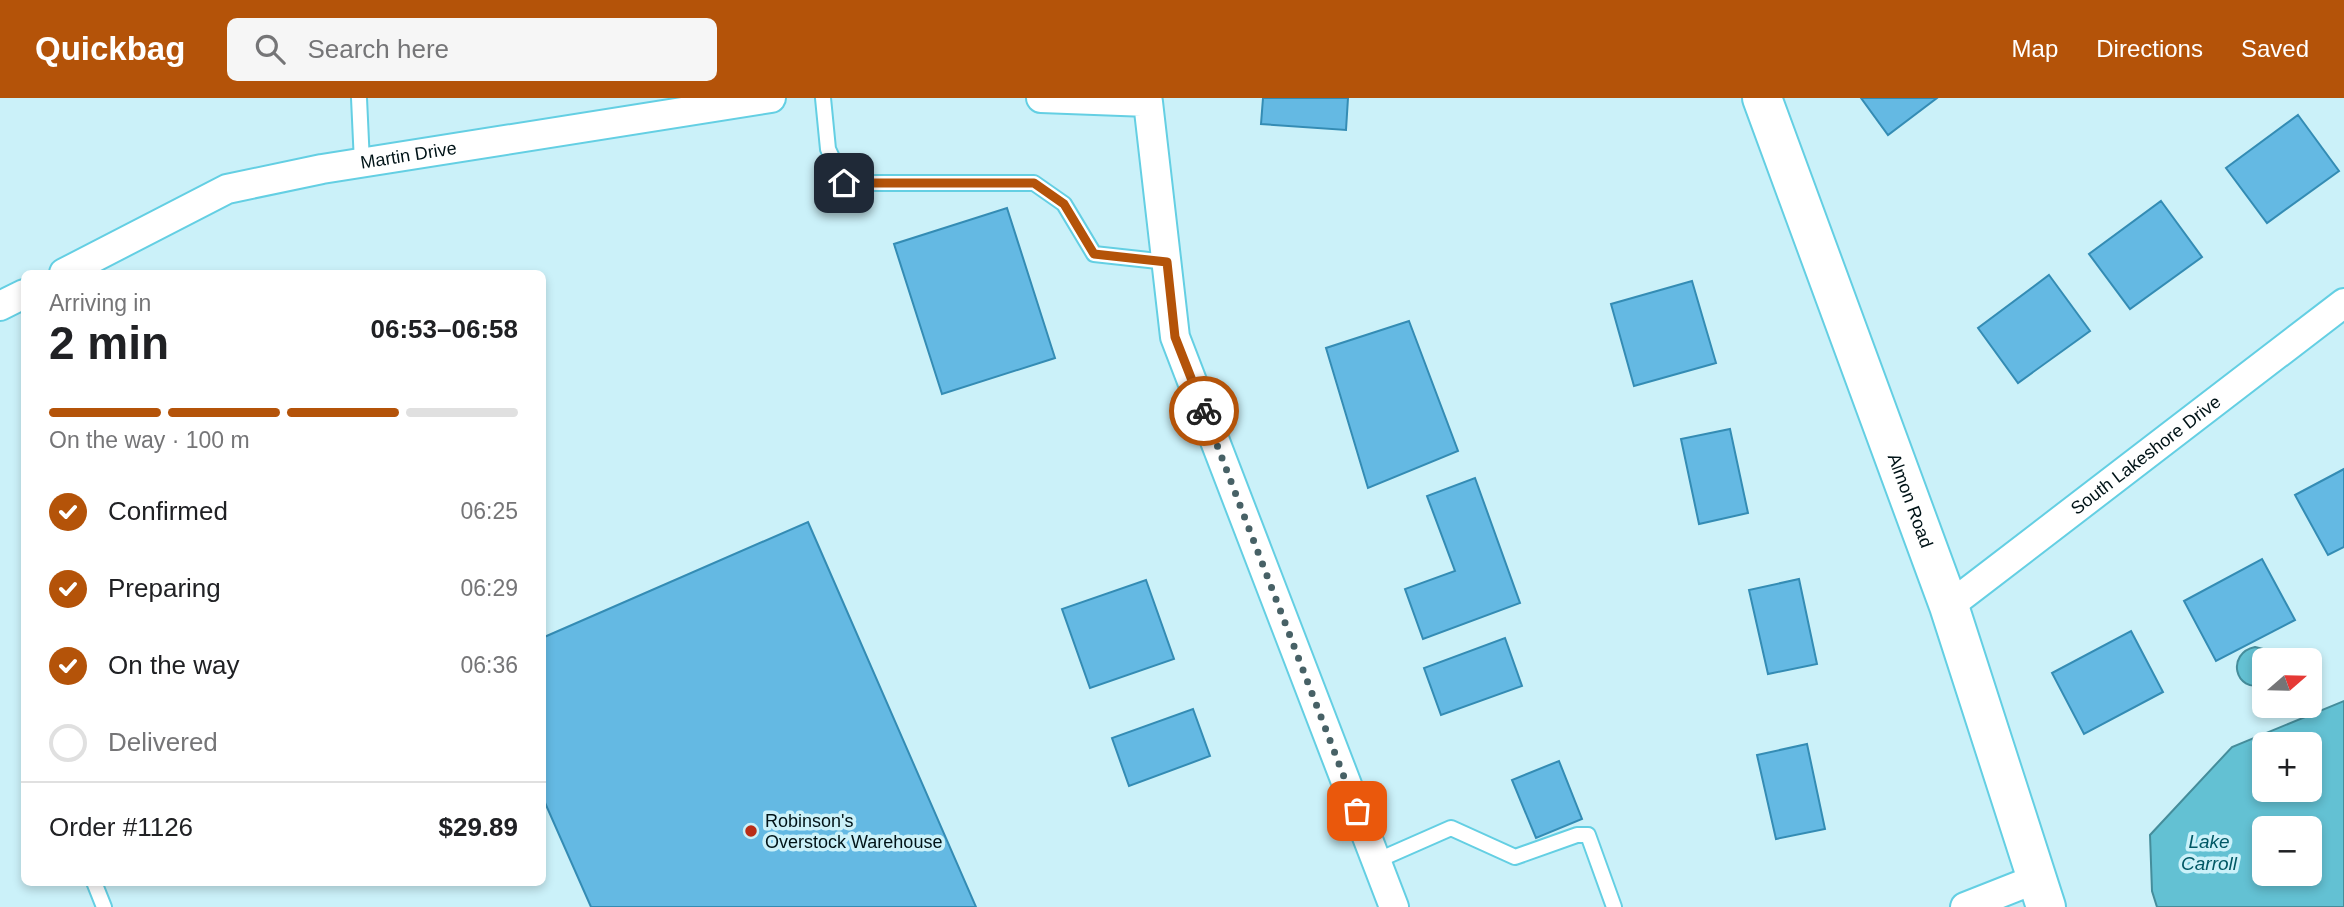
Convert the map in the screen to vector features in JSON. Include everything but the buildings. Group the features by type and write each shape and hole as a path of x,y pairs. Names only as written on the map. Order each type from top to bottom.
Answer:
{"street":[{"name":"Martin Drive","path":"70,270 227,189 322,169 771,98"},
{"path":"1041,98 1149,100 1175,337 1394,907"},
{"name":"Almon Road","path":"1762,98 1949,606 2041,893"},
{"path":"0,306 21,296"},
{"name":"South Lakeshore Drive","path":"1949,606 2344,303"},
{"path":"1965,907 2041,893"}],"lane":[{"path":"359,98 362,163"},
{"path":"823,98 828,149 844,183 1034,183 1064,204 1094,254 1167,262"},
{"path":"1376,861 1451,828 1515,857 1577,835 1588,835 1614,907"},
{"path":"96,886 104,907"}],"water":[{"path":"2252,648 2252,685 2240,678 2237,671 2240,657"},
{"name":"Lake Carroll","path":"2344,701 2344,907 2157,907 2152,891 2150,835 2232,747 2252,739 2252,802 2322,802 2322,732 2269,732 2303,718 2322,718 2322,710"}],"way so far":[{"path":"1204,411 1357,811"}],"place":[{"name":"Robinson's Overstock Warehouse","path":"751,831"}],"route":[{"path":"844,183 1034,183 1064,204 1094,254 1167,262 1175,337 1204,411"}]}
